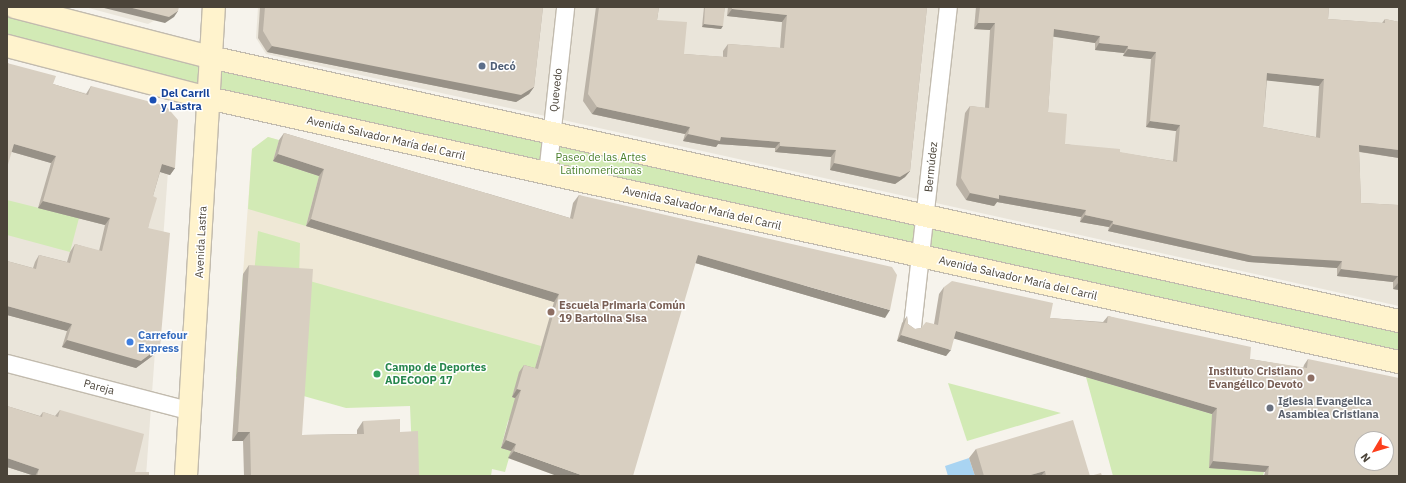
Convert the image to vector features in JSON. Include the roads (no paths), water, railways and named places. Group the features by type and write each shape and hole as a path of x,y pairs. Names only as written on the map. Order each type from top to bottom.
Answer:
{"street":[{"path":"15,7 210,57 1399,321"},
{"name":"Avenida Lastra","path":"186,476 214,7"},
{"name":"Quevedo","path":"547,174 565,7"},
{"name":"Bermúdez","path":"912,326 926,216 948,7"},
{"name":"Avenida Salvador María del Carril","path":"7,46 208,98 1399,362"},
{"name":"Pareja","path":"7,363 191,411"}],"water":[{"path":"969,458 975,476 948,476 945,466"}],"place":[{"name":"Decó","path":"482,66"},
{"name":"Del Carril y Lastra","path":"153,100"},
{"name":"Escuela Primaria Común 19 Bartolina Sisa","path":"551,312"},
{"name":"Carrefour Express","path":"130,342"},
{"name":"Campo de Deportes ADECOOP 17","path":"377,374"},
{"name":"Instituto Cristiano Evangélico Devoto","path":"1311,378"},
{"name":"Iglesia Evangelica Asamblea Cristiana","path":"1270,408"}],"park label":[{"name":"Paseo de las Artes Latinomericanas","path":"601,164"}]}
